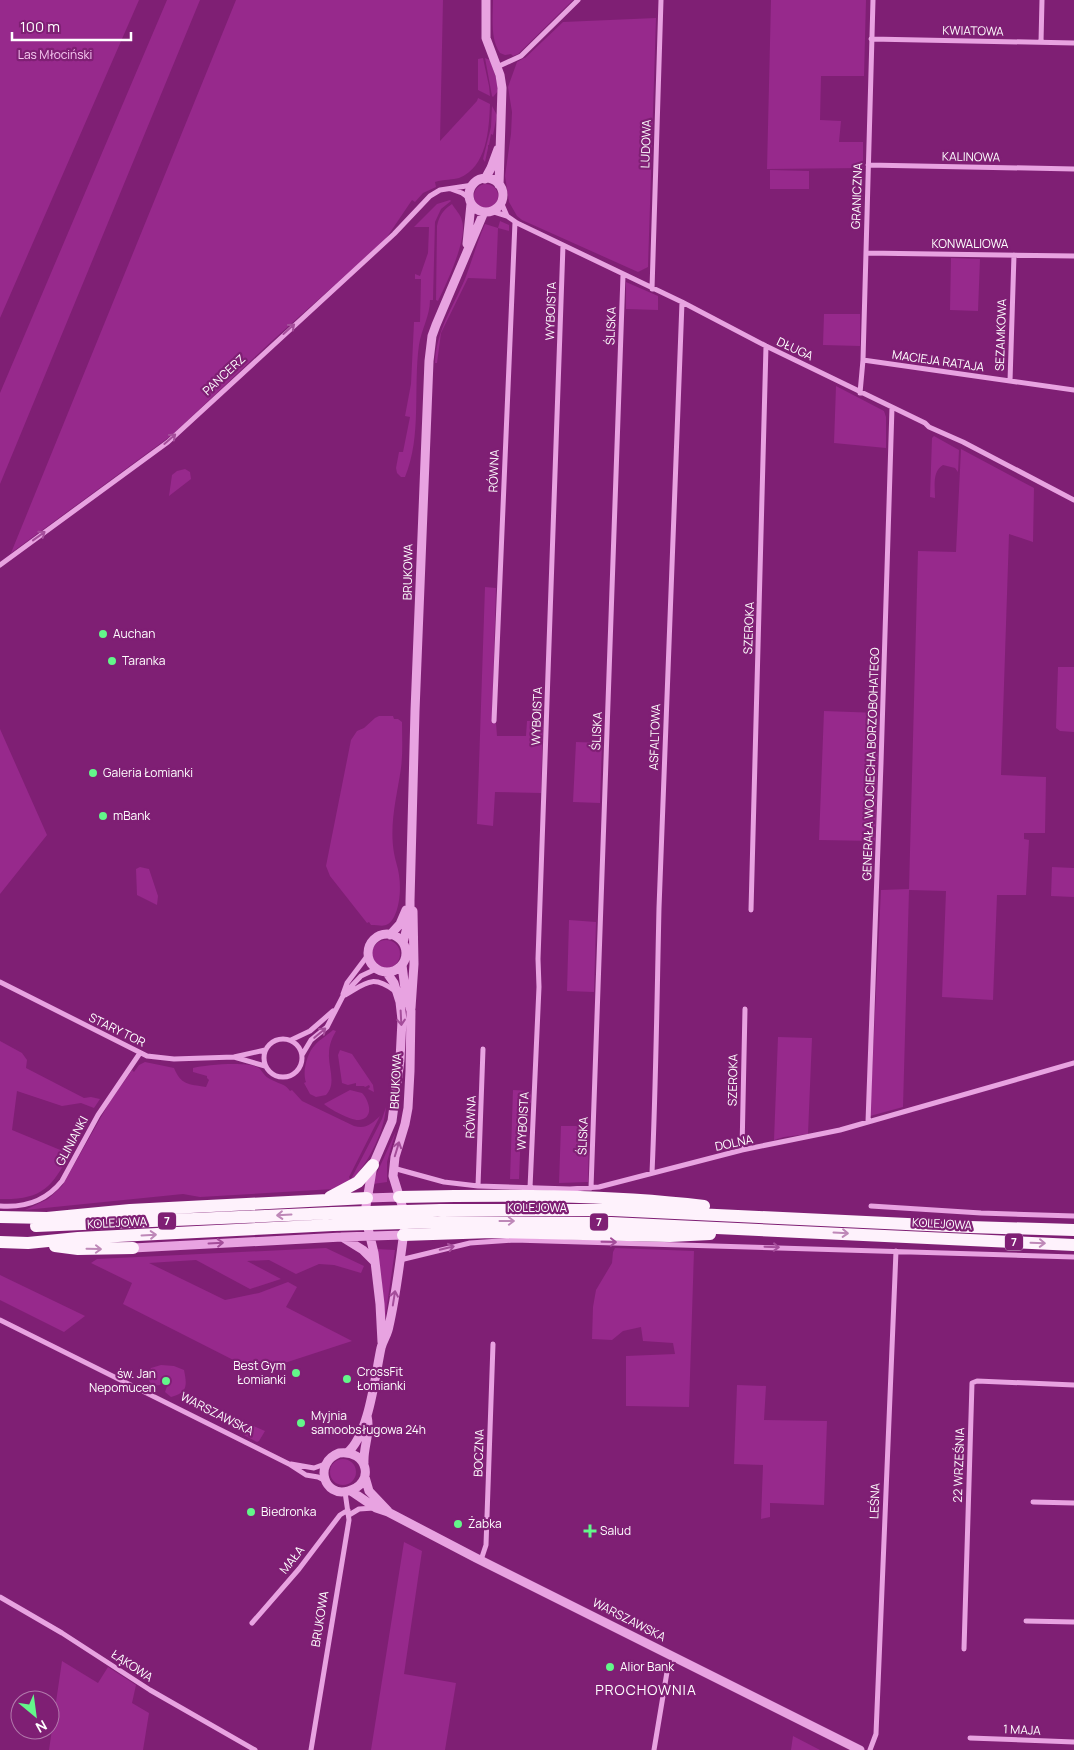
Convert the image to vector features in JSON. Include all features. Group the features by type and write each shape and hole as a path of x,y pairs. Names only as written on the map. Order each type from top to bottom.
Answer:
{"highway":[{"path":"325,1200 358,1182 373,1166"},
{"path":"399,1197 471,1196 666,1202 719,1208 746,1216"},
{"path":"0,1218 47,1218 95,1213 367,1198"},
{"name":"KOLEJOWA","path":"0,1226 74,1226 612,1210 1074,1230"},
{"name":"KOLEJOWA","path":"441,1216 1074,1245"},
{"name":"KOLEJOWA","path":"0,1242 28,1243 333,1219"},
{"path":"403,1235 492,1232 670,1236 724,1234 757,1229"},
{"path":"28,1243 78,1248 133,1248"}],"street":[{"path":"450,189 462,193 477,210 487,212 497,208 503,194 499,185 502,88 497,67 486,38 486,0"},
{"path":"497,67 521,56 578,0"},
{"name":"LUDOWA","path":"652,289 661,0"},
{"name":"GRANICZNA","path":"860,393 863,360 873,0"},
{"path":"1041,42 1042,0"},
{"name":"KWIATOWA","path":"871,39 1074,43"},
{"path":"485,179 493,165 500,143"},
{"name":"KALINOWA","path":"868,165 1074,168"},
{"path":"470,201 470,191 473,185 480,180 492,180 499,185"},
{"name":"PANCERZ","path":"0,565 168,442 394,234 430,196 440,190 473,185"},
{"name":"BRUKOWA","path":"466,251 470,201"},
{"name":"DŁUGA","path":"501,202 507,216"},
{"name":"DŁUGA","path":"487,212 507,216 515,222 622,275 682,302 860,393 925,423 928,427 963,442 1074,500"},
{"name":"BRUKOWA","path":"402,943 410,915 415,712 429,361 432,336 459,274 466,251 487,212"},
{"name":"RÓWNA","path":"494,721 515,222"},
{"name":"WYBOISTA","path":"530,1188 539,987 538,958 563,245"},
{"name":"KONWALIOWA","path":"866,253 1074,256"},
{"name":"SEZAMKOWA","path":"1014,254 1010,381 1074,390"},
{"name":"ŚLISKA","path":"591,1188 622,275"},
{"name":"ASFALTOWA","path":"652,1173 657,1060 658,998 656,982 682,302"},
{"name":"SZEROKA","path":"751,910 766,346"},
{"name":"MACIEJA RATAJA","path":"863,360 1010,381"},
{"name":"GENERAŁA WOJCIECHA BORZOBOHATEGO","path":"868,1122 892,407"},
{"path":"410,900 414,917 411,1011"},
{"name":"BRUKOWA","path":"390,935 400,924 410,900"},
{"path":"382,935 390,935 396,937 402,943 406,952 402,965 397,970 387,972 376,969 371,965 368,956 369,947 373,940 382,935"},
{"path":"302,1055 311,1040 327,1027 347,983 368,956"},
{"name":"BRUKOWA","path":"402,965 405,989 411,1011 410,1071 408,1108 393,1168 394,1185 405,1215 403,1235"},
{"path":"342,997 361,976 376,969"},
{"name":"BRUKOWA","path":"370,1235 367,1220 367,1198 373,1166 392,1121 400,1060 402,1020 400,1002 394,984 387,972"},
{"path":"342,997 366,983 377,981 383,982 397,992"},
{"name":"STARY TOR","path":"0,982 153,1057 174,1059 234,1057 265,1050"},
{"path":"291,1040 310,1031 336,1009"},
{"name":"SZEROKA","path":"742,1150 745,1009"},
{"path":"277,1039 291,1040 300,1048 302,1063 298,1070 287,1077 276,1076 265,1066 263,1056 265,1050 271,1042 277,1039"},
{"name":"RÓWNA","path":"478,1186 483,1049"},
{"name":"GLINIANKI","path":"0,1206 29,1204 43,1199 57,1188 98,1115 140,1052"},
{"name":"STARY TOR","path":"234,1057 265,1066"},
{"name":"DOLNA","path":"393,1168 444,1182 478,1186 591,1188 742,1150 807,1138 1074,1063"},
{"path":"367,1198 399,1197"},
{"name":"KOLEJOWA","path":"871,1206 981,1213 1074,1216"},
{"path":"370,1235 381,1309 382,1344"},
{"path":"133,1248 342,1236 403,1235 389,1329 382,1344 367,1416 356,1443 347,1453"},
{"path":"342,1236 363,1250 374,1261"},
{"path":"400,1260 470,1244 499,1240 768,1246 1074,1257"},
{"name":"LEŚNA","path":"870,1750 876,1734 896,1251"},
{"name":"WARSZAWSKA","path":"0,1320 288,1464 306,1475 318,1477 326,1481"},
{"name":"BOCZNA","path":"481,1560 486,1545 493,1344"},
{"name":"22 WRZEŚNIA","path":"964,1649 972,1383 977,1381 1074,1385"},
{"path":"364,1463 359,1457 347,1453 334,1455 325,1464 324,1475 326,1481 333,1489 348,1491 360,1484 365,1477 364,1452 369,1426 367,1416"},
{"name":"WARSZAWSKA","path":"288,1464 314,1468 325,1464"},
{"name":"WARSZAWSKA","path":"365,1477 369,1491 388,1511"},
{"name":"BRUKOWA","path":"311,1750 348,1513 348,1491"},
{"name":"WARSZAWSKA","path":"348,1491 376,1508 388,1511 843,1745 860,1750"},
{"path":"1033,1502 1074,1503"},
{"name":"WARSZAWSKA","path":"348,1513 359,1509 376,1508"},
{"name":"MAŁA","path":"252,1623 299,1569 341,1514 348,1513"},
{"name":"ŁĄKOWA","path":"0,1597 62,1633 150,1690 255,1750"},
{"path":"1026,1621 1074,1622"},
{"path":"654,1750 667,1672 673,1656"},
{"name":"1 MAJA","path":"970,1738 1074,1742"}],"green space":[{"name":"Las Młociński","path":"0,0 139,0 0,318"},
{"path":"167,0 200,0 0,484 0,393"},
{"path":"236,0 443,0 440,141 478,98 490,104 489,125 481,157 468,173 459,178 435,182 436,187 423,193 415,202 412,200 385,240 273,340 172,435 11,553"},
{"path":"493,0 573,0 518,54 513,56 500,53 497,47 493,28"},
{"path":"771,0 866,0 864,76 821,76 820,120 841,121 839,142 863,142 863,168 767,169"},
{"path":"656,18 648,267 638,272 522,220 517,216 509,202 505,176 512,112 508,87 517,62 525,58 563,22"},
{"path":"483,58 490,96 478,90 478,59"},
{"path":"485,58 490,60 496,78 498,91 493,97 492,96"},
{"path":"492,106 497,115 485,162 483,159 491,127"},
{"path":"770,170 809,171 809,189 770,189"},
{"path":"486,184 491,185 497,191 497,201 491,207 486,208 481,207 475,201 474,196 475,191 481,185"},
{"path":"450,200 441,209 435,222 433,300 430,300 429,312 419,345 414,445 405,477 401,477 397,473 396,468 399,452 403,452 410,417 405,416 411,384 414,322 420,322 421,279 415,279 415,274 420,276 428,253 429,227 414,227 437,204"},
{"path":"452,204 461,219 462,238 455,261 438,301 436,300 437,226 442,214"},
{"path":"500,221 509,225 509,231 498,228"},
{"path":"485,224 498,228 496,279 468,278 441,333 437,363 435,363 438,340 446,320 465,279"},
{"path":"951,258 980,259 978,311 950,310"},
{"path":"626,282 658,296 658,310 626,309"},
{"path":"824,314 860,314 860,346 823,345"},
{"path":"836,386 884,411 886,417 886,448 834,443"},
{"path":"934,436 959,450 958,472 955,468 943,465 937,471 935,498 930,497 932,438"},
{"path":"961,449 1034,488 1033,542 1009,534 1001,775 1046,777 1045,833 1024,833 1024,839 1029,840 1026,895 997,895 993,1000 942,997 946,891 909,890 903,1107 870,1116 881,890 909,889 918,551 956,552"},
{"path":"185,469 190,472 191,479 169,496 172,475 177,471"},
{"path":"485,587 496,588 492,723 496,723 497,736 526,736 527,721 543,721 541,793 495,792 493,826 477,824"},
{"path":"1058,667 1074,667 1074,732 1060,731 1056,728"},
{"path":"824,711 879,713 875,841 819,840"},
{"path":"379,716 393,716 394,719 402,722 402,762 392,831 394,853 400,880 400,896 394,917 387,925 381,926 367,923 330,876 326,866 351,740 357,731"},
{"path":"0,729 47,835 0,894"},
{"path":"576,742 602,743 600,803 573,802"},
{"path":"140,867 149,869 158,896 157,905 137,895 136,869"},
{"path":"1052,867 1074,868 1074,897 1051,896"},
{"path":"569,920 596,922 594,992 567,991"},
{"path":"386,940 396,944 400,954 396,964 386,968 376,964 372,954 376,944"},
{"path":"333,1030 336,1031 331,1042 329,1054 331,1086 326,1095 316,1097 310,1094 304,1083 306,1082 306,1063 315,1045"},
{"path":"778,1037 812,1038 808,1134 774,1140"},
{"path":"0,1041 22,1053 27,1060 26,1068 84,1098 100,1099 94,1108 81,1103 62,1106 17,1091 12,1130 70,1154 57,1176 44,1190 26,1197 14,1199 0,1199"},
{"path":"340,1050 352,1054 373,1085 374,1092 368,1089 369,1085 365,1087 356,1086 356,1083 348,1085 342,1083 338,1055"},
{"path":"145,1062 174,1068 182,1081 206,1087 209,1080 207,1076 193,1072 193,1068 227,1064 254,1066 259,1068 268,1078 284,1085 290,1091 292,1090 302,1101 354,1126 366,1126 380,1116 349,1177 351,1182 334,1189 200,1197 183,1194 25,1210 48,1199 62,1186 109,1103 132,1070 134,1072 139,1065"},
{"path":"350,1090 362,1093 367,1100 369,1112 364,1119 351,1119 335,1112 324,1104"},
{"path":"513,1090 531,1091 531,1103 522,1103 519,1179 510,1179"},
{"path":"386,1107 382,1126 371,1154 360,1171 351,1179 382,1119"},
{"path":"561,1126 589,1126 588,1182 559,1183"},
{"path":"396,1131 387,1162 387,1182 373,1184 376,1175"},
{"path":"326,1248 364,1266 361,1273 334,1265 319,1264 296,1274 269,1260 247,1261 281,1279 250,1289 196,1260 149,1263 225,1300 259,1293 288,1282 297,1287 286,1307 352,1341 257,1372 123,1304 132,1283 91,1263 97,1259"},
{"path":"615,1248 694,1251 689,1407 626,1406 626,1356 675,1354 673,1343 643,1341 641,1327 623,1331 612,1340 592,1339 593,1307 596,1290 612,1263"},
{"path":"376,1249 395,1250 385,1319 381,1274"},
{"path":"0,1275 85,1316 64,1332 0,1300"},
{"path":"161,1365 174,1366 184,1370 186,1384 181,1393 171,1397 165,1392 169,1381 167,1378 163,1379 160,1385 152,1386 146,1375 151,1368"},
{"path":"737,1385 766,1386 764,1420 827,1421 824,1505 770,1503 770,1517 761,1519 763,1465 734,1464"},
{"path":"249,1424 265,1431 259,1441 257,1442 244,1435"},
{"path":"343,1459 353,1462 356,1472 353,1482 343,1485 333,1482 330,1472 333,1462"},
{"path":"404,1542 422,1551 404,1674 456,1683 445,1750 371,1750"},
{"path":"62,1661 98,1683 108,1667 136,1685 132,1703 149,1713 143,1750 49,1750 50,1740 60,1740 60,1690 58,1690"},
{"path":"793,1736 820,1750 791,1750"}],"place":[{"name":"Auchan","path":"103,634"},
{"name":"Taranka","path":"112,661"},
{"name":"Galeria Łomianki","path":"93,773"},
{"name":"mBank","path":"103,816"},
{"name":"Best Gym Łomianki","path":"296,1373"},
{"name":"CrossFit Łomianki","path":"347,1379"},
{"name":"św. Jan Nepomucen","path":"166,1381"},
{"name":"Myjnia samoobsługowa 24h","path":"301,1423"},
{"name":"Biedronka","path":"251,1512"},
{"name":"Żabka","path":"458,1524"},
{"name":"Salud","path":"590,1531"},
{"name":"Alior Bank","path":"610,1667"}],"district":[{"name":"PROCHOWNIA","path":"646,1690"}]}
